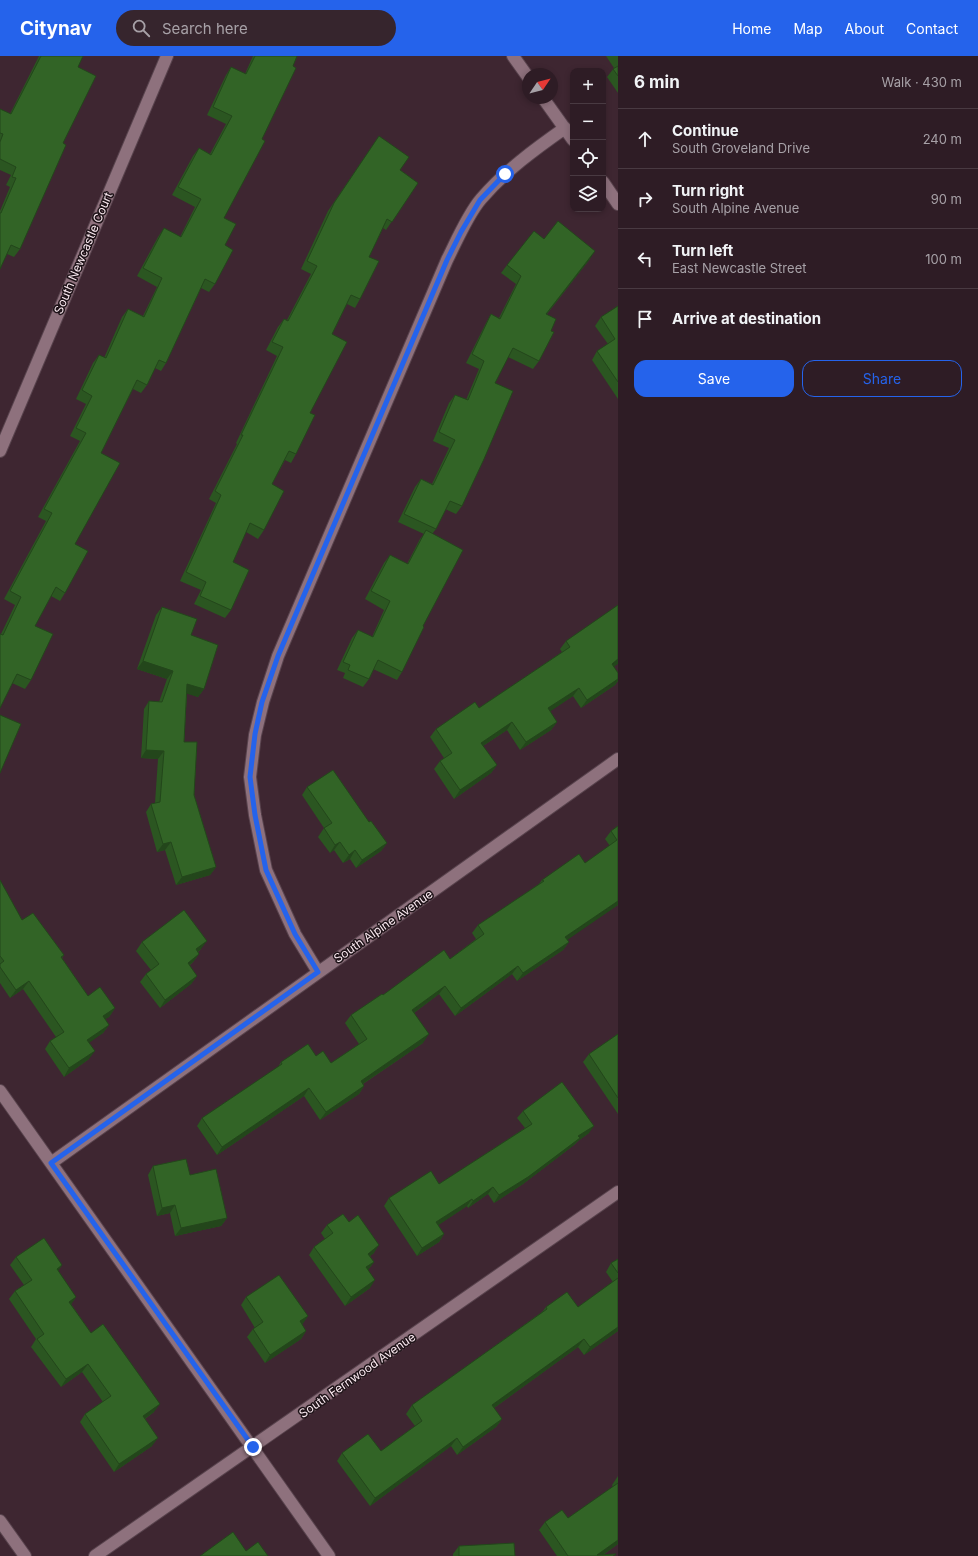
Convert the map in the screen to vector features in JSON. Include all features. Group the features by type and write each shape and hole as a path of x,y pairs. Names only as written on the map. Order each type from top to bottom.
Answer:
{"street":[{"name":"South Newcastle Court","path":"0,451 167,56"},
{"path":"513,56 522,69"},
{"path":"547,104 570,136"},
{"path":"318,972 295,934 266,870 256,823 250,777 255,734 262,702 278,656 447,260 461,232 480,200 505,174 536,148 565,128"},
{"path":"606,186 618,204"},
{"name":"South Alpine Avenue","path":"51,1163 618,759"},
{"path":"0,1091 329,1556"},
{"name":"South Fernwood Avenue","path":"95,1556 618,1192"},
{"path":"0,1521 25,1556"}],"building":[{"path":"41,56 83,56 78,67 96,76 63,143 66,145 20,249 11,245 0,269 0,213 16,178 12,177 16,167 0,159 0,142 3,134 0,133 0,109 11,114"},
{"path":"255,56 297,56 293,66 296,68 262,139 265,141 224,218 236,224 225,245 233,250 215,284 205,279 166,363 159,360 147,385 137,380 101,453 120,463 75,544 88,551 65,593 56,587 35,626 53,634 31,680 17,674 0,708 0,634 3,635 21,597 10,591 52,513 44,509 86,433 76,428 92,396 82,390 99,355 106,358 128,309 144,317 162,278 143,268 164,228 181,237 201,199 178,187 199,148 211,155 232,116 213,107 231,67 246,74"},
{"path":"618,66 618,76 613,69"},
{"path":"379,136 409,157 400,170 418,183 392,222 387,219 369,257 379,261 360,299 351,295 332,334 347,342 310,413 315,415 296,454 289,451 272,484 284,491 264,530 250,523 233,562 249,570 231,610 200,596 206,582 186,572 221,495 215,491 243,435 241,435 283,347 272,342 284,319 288,321 317,266 307,261 334,203"},
{"path":"558,221 595,251 546,314 556,319 551,331 554,332 539,361 513,348 495,383 513,391 462,506 450,501 436,529 404,514 421,479 433,485 455,440 439,432 455,395 468,400 484,361 472,354 491,314 500,319 521,276 507,265 534,231 544,239"},
{"path":"618,306 618,382 597,351 615,339 601,317"},
{"path":"426,530 463,550 423,626 424,627 402,672 378,660 369,679 348,670 350,665 343,662 358,630 373,637 390,601 371,591 390,555 408,564"},
{"path":"618,605 618,659 612,664 618,673 618,679 587,700 579,688 548,708 557,722 526,742 512,722 481,743 497,765 460,790 440,761 452,753 436,729 475,702 479,708 570,647 566,641"},
{"path":"162,607 197,619 191,635 218,645 204,689 187,684 184,742 197,742 194,795 216,867 182,877 171,842 163,844 151,804 160,802 164,751 146,750 149,701 162,702 173,671 143,661"},
{"path":"0,715 21,724 0,773"},
{"path":"333,770 369,822 371,821 387,843 362,860 355,850 349,855 340,842 335,845 324,828 332,823 307,787"},
{"path":"618,826 618,901 565,937 569,942 523,973 518,966 461,1008 445,986 412,1010 429,1034 361,1081 364,1086 326,1112 309,1088 222,1147 202,1118 282,1064 281,1062 308,1044 316,1056 323,1051 331,1063 367,1039 351,1015 382,994 383,995 444,950 450,959 484,934 478,925 544,881 542,880 579,854 585,863 617,840 611,831"},
{"path":"0,880 22,920 33,913 64,955 61,957 88,996 100,987 115,1008 103,1016 109,1025 87,1040 95,1051 69,1068 50,1041 64,1032 29,981 16,990 0,967 0,964 4,961 0,956"},
{"path":"184,910 207,941 196,949 199,954 188,963 197,976 165,1000 146,974 159,964 142,942"},
{"path":"618,1034 618,1098 589,1054"},
{"path":"562,1082 594,1126 578,1136 580,1138 528,1177 499,1195 493,1187 473,1201 472,1199 436,1222 444,1234 422,1248 389,1198 431,1171 439,1184 532,1124 523,1111"},
{"path":"186,1159 190,1175 216,1169 227,1218 181,1228 175,1205 162,1208 153,1166"},
{"path":"343,1214 349,1222 358,1215 379,1245 368,1254 374,1262 366,1267 375,1280 351,1297 314,1247 333,1233 327,1225"},
{"path":"44,1238 62,1265 57,1269 76,1297 69,1302 91,1333 103,1324 160,1404 143,1416 158,1438 119,1464 85,1414 111,1396 88,1364 66,1379 37,1339 44,1334 15,1291 32,1280 16,1257"},
{"path":"618,1259 618,1273 611,1263"},
{"path":"279,1275 308,1316 300,1321 306,1331 270,1355 253,1329 263,1322 246,1297"},
{"path":"618,1278 618,1327 590,1347 584,1339 492,1405 502,1419 463,1447 457,1438 375,1498 342,1453 368,1434 381,1451 422,1421 412,1405 547,1309 546,1307 567,1292 578,1307"},
{"path":"618,1483 618,1540 597,1555 616,1554 613,1556 568,1556 545,1522 562,1510 568,1518"},
{"path":"233,1532 246,1551 258,1542 268,1556 200,1556"},
{"path":"514,1543 515,1556 459,1556 459,1546"}],"route":[{"path":"253,1447 51,1163 318,972 295,934 266,870 255,815 250,777 255,734 262,702 278,656 447,260 461,232 480,200 505,174"}]}
